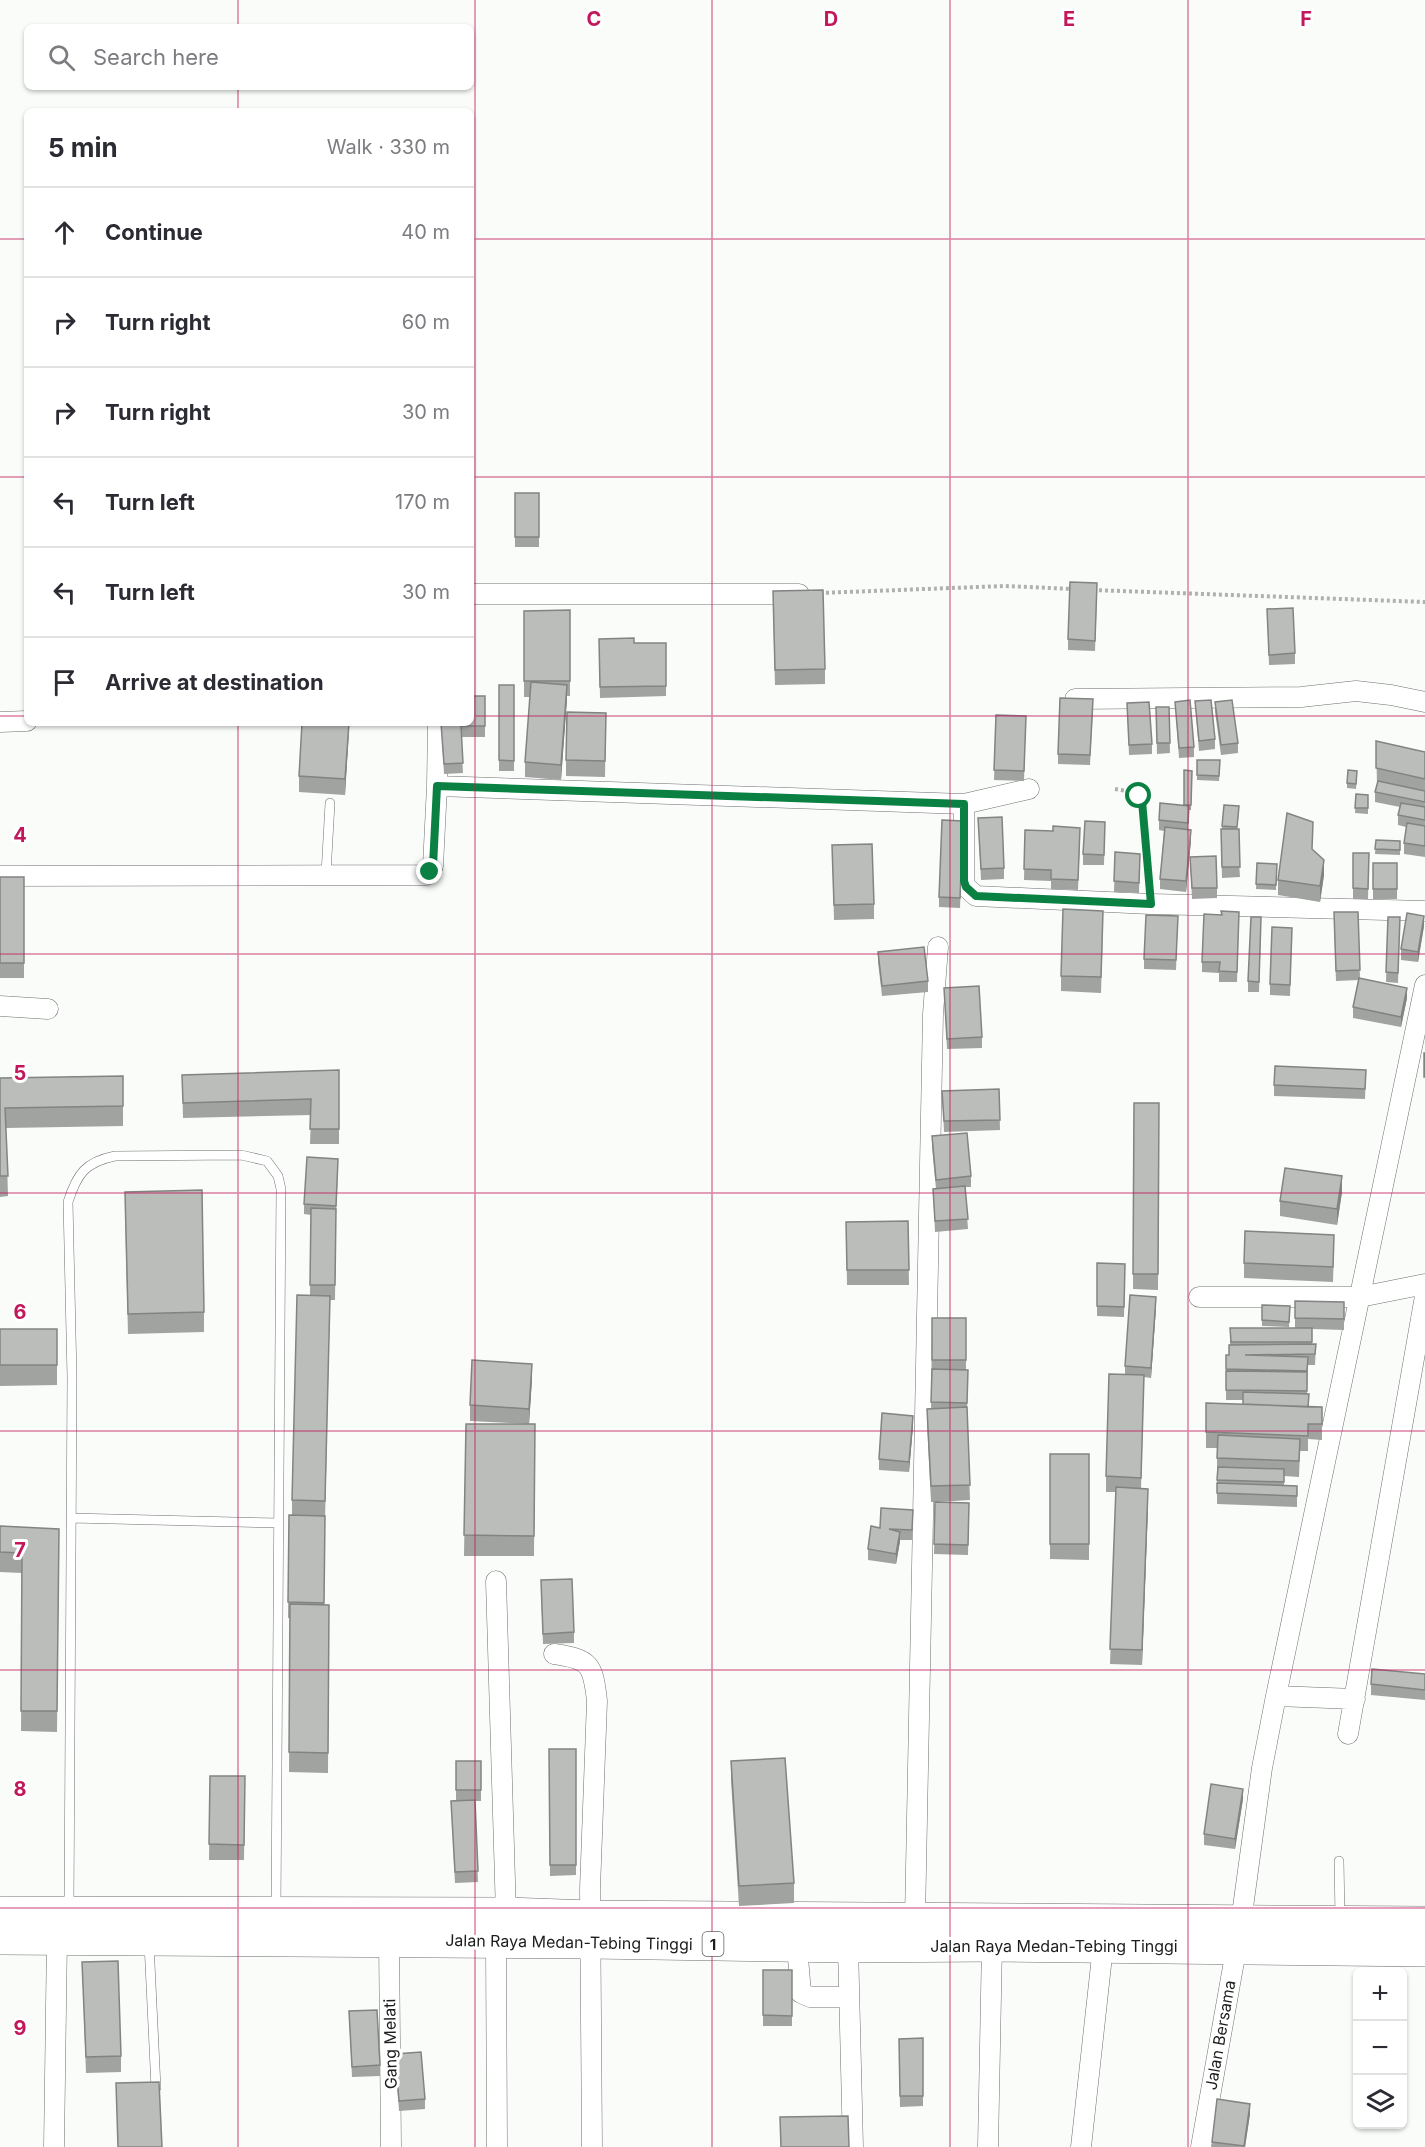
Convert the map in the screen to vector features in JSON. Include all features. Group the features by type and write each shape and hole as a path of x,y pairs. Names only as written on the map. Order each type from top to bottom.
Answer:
{"highway":[{"name":"Jalan Raya Medan-Tebing Tinggi","path":"0,1913 63,1926 148,1939 295,1923 389,1940 501,1928"},
{"name":"Jalan Raya Medan-Tebing Tinggi","path":"0,1938 63,1926 295,1923 590,1929 915,1919 973,1936 1103,1947 1238,1935 1340,1922 1425,1923"},
{"name":"Jalan Raya Medan-Tebing Tinggi","path":"590,1929 797,1946 848,1946 973,1936 1238,1935 1425,1950"}],"street":[{"path":"474,594 814,594"},
{"path":"1075,699 1301,698 1356,691 1425,702"},
{"path":"0,722 24,721"},
{"path":"0,876 426,875 433,866 438,726"},
{"path":"437,786 964,804 1029,789"},
{"path":"964,804 964,881 966,887 976,896 1151,904 1425,911"},
{"path":"915,1919 933,1014 938,947"},
{"name":"Jalan Bersama","path":"1201,2147 1238,1935 1262,1768 1425,988"},
{"path":"0,1006 48,1009"},
{"path":"1199,1297 1360,1296 1425,1284"},
{"path":"1348,1734 1425,1296"},
{"path":"496,1581 501,1928 497,2147"},
{"path":"554,1654 577,1658 587,1664 594,1678 597,1701 590,1929 592,2147"},
{"path":"1276,1696 1355,1699"},
{"path":"54,2147 63,1926"},
{"path":"973,1936 988,2147"},
{"name":"Gang Melati","path":"389,1940 391,2147"},
{"path":"797,1946 801,1993 810,1997 849,1997"},
{"path":"848,1946 853,2147"},
{"path":"1081,2147 1103,1947"}],"lane":[{"path":"326,874 330,803"},
{"path":"63,1926 72,1377 68,1202 75,1180 87,1166 100,1159 115,1156 241,1155 267,1161 278,1176 281,1189 278,1523 295,1923"},
{"path":"71,1518 278,1523"},
{"path":"1339,1861 1340,1922"},
{"path":"148,1939 156,2088"}],"path":[{"path":"814,594 1004,586 1074,589"},
{"path":"1086,589 1425,602"},
{"path":"1115,789 1132,792 1142,801 1151,904"}],"building":[{"path":"515,493 539,493 539,537 515,537"},
{"path":"1070,582 1097,583 1095,641 1068,639"},
{"path":"823,590 825,669 775,670 773,591"},
{"path":"1293,608 1295,653 1269,655 1267,609"},
{"path":"570,610 570,681 524,681 524,611"},
{"path":"634,638 634,643 666,643 666,686 600,687 599,639"},
{"path":"531,682 567,685 561,765 525,762"},
{"path":"499,685 514,685 514,761 499,760"},
{"path":"474,696 485,696 485,726 474,726"},
{"path":"1060,698 1093,699 1090,755 1058,754"},
{"path":"1190,700 1194,747 1179,748 1175,702"},
{"path":"1211,700 1215,739 1199,741 1195,701"},
{"path":"1232,700 1238,743 1221,745 1215,702"},
{"path":"1149,702 1152,744 1129,745 1127,703"},
{"path":"1156,707 1169,707 1170,743 1157,743"},
{"path":"567,712 606,713 605,761 566,760"},
{"path":"996,715 1026,716 1024,771 994,770"},
{"path":"302,726 349,726 345,779 299,776"},
{"path":"441,726 461,726 463,763 444,764"},
{"path":"1376,741 1425,752 1425,779 1376,768"},
{"path":"1197,760 1220,760 1219,776 1197,775"},
{"path":"1184,770 1192,771 1191,805 1184,805"},
{"path":"1348,770 1357,771 1356,784 1347,783"},
{"path":"1378,781 1425,791 1425,802 1375,792"},
{"path":"1356,794 1368,795 1368,808 1355,808"},
{"path":"1160,803 1189,806 1188,823 1159,820"},
{"path":"1401,803 1425,807 1425,820 1398,815"},
{"path":"1224,805 1239,806 1237,827 1222,826"},
{"path":"1287,813 1313,822 1312,849 1324,860 1320,886 1278,880"},
{"path":"1002,817 1004,868 981,869 978,818"},
{"path":"942,820 963,821 960,898 939,897"},
{"path":"1085,821 1105,822 1104,855 1083,854"},
{"path":"1407,823 1425,826 1425,846 1404,843"},
{"path":"1053,826 1080,828 1078,880 1051,879 1051,870 1024,869 1025,830 1053,831"},
{"path":"1165,827 1191,830 1186,881 1160,879"},
{"path":"1221,829 1239,829 1240,867 1222,867"},
{"path":"1376,840 1400,841 1400,850 1375,849"},
{"path":"872,844 874,904 834,905 832,845"},
{"path":"1115,852 1140,854 1139,883 1114,881"},
{"path":"1353,853 1369,853 1368,889 1353,888"},
{"path":"1216,856 1217,888 1192,888 1190,857"},
{"path":"1257,863 1277,864 1276,885 1256,884"},
{"path":"1373,863 1397,863 1397,889 1373,889"},
{"path":"0,877 24,877 24,963 0,963"},
{"path":"1063,909 1103,911 1101,977 1061,976"},
{"path":"1221,911 1239,912 1237,972 1219,971 1220,962 1202,962 1204,914 1222,915"},
{"path":"1334,912 1358,912 1360,970 1336,971"},
{"path":"1407,913 1424,916 1418,952 1401,949"},
{"path":"1146,915 1178,916 1176,960 1144,959"},
{"path":"1251,917 1261,917 1259,982 1248,981"},
{"path":"1388,917 1400,917 1398,973 1386,972"},
{"path":"1272,927 1292,928 1290,985 1270,984"},
{"path":"924,947 928,981 882,986 878,952"},
{"path":"1359,978 1407,988 1401,1017 1353,1007"},
{"path":"979,986 982,1037 947,1039 944,988"},
{"path":"1425,1053 1425,1077 1424,1077"},
{"path":"1275,1066 1366,1070 1365,1089 1274,1085"},
{"path":"339,1070 339,1129 310,1129 311,1099 183,1103 182,1075"},
{"path":"123,1076 123,1106 5,1108 8,1176 0,1176 0,1078"},
{"path":"999,1089 1000,1120 944,1121 942,1091"},
{"path":"1134,1103 1159,1103 1158,1274 1133,1274"},
{"path":"967,1133 971,1176 936,1180 932,1136"},
{"path":"307,1157 338,1159 336,1206 304,1204"},
{"path":"1285,1168 1342,1176 1337,1209 1280,1201"},
{"path":"965,1186 968,1219 935,1221 933,1189"},
{"path":"202,1190 204,1312 128,1314 125,1192"},
{"path":"311,1208 336,1209 335,1285 310,1285"},
{"path":"908,1221 909,1270 847,1270 846,1222"},
{"path":"1245,1231 1334,1235 1333,1267 1244,1263"},
{"path":"1097,1263 1125,1264 1124,1307 1097,1306"},
{"path":"297,1295 330,1296 325,1501 292,1500"},
{"path":"1130,1295 1156,1297 1151,1368 1125,1366"},
{"path":"1295,1301 1344,1302 1344,1319 1295,1318"},
{"path":"1262,1305 1290,1306 1289,1322 1262,1320"},
{"path":"932,1318 966,1318 966,1360 932,1360"},
{"path":"1230,1328 1312,1328 1312,1342 1231,1342"},
{"path":"0,1329 57,1329 57,1365 0,1365"},
{"path":"1316,1344 1315,1354 1245,1355 1308,1357 1307,1371 1226,1369 1229,1345"},
{"path":"472,1360 532,1364 529,1409 470,1405"},
{"path":"932,1369 968,1370 967,1403 931,1402"},
{"path":"1226,1371 1307,1372 1307,1391 1226,1390"},
{"path":"1109,1374 1144,1375 1141,1478 1106,1476"},
{"path":"1243,1392 1309,1394 1308,1407 1243,1404"},
{"path":"1206,1403 1322,1407 1322,1424 1308,1424 1308,1436 1206,1432"},
{"path":"967,1407 970,1485 931,1486 927,1409"},
{"path":"882,1413 913,1416 909,1462 879,1459"},
{"path":"466,1424 535,1424 534,1536 464,1535"},
{"path":"1218,1435 1300,1439 1299,1461 1217,1458"},
{"path":"1050,1454 1089,1454 1089,1544 1050,1544"},
{"path":"1218,1467 1284,1469 1284,1482 1217,1480"},
{"path":"1217,1483 1297,1486 1297,1496 1217,1493"},
{"path":"1116,1487 1148,1489 1142,1650 1110,1649"},
{"path":"935,1502 969,1503 968,1545 934,1544"},
{"path":"881,1508 913,1510 912,1530 889,1529 900,1532 896,1554 868,1549 871,1526 880,1528"},
{"path":"289,1515 325,1516 324,1603 288,1602"},
{"path":"0,1526 59,1529 57,1711 21,1711 22,1553 0,1552"},
{"path":"572,1579 574,1632 543,1634 541,1580"},
{"path":"290,1604 329,1605 328,1753 289,1752"},
{"path":"1372,1669 1425,1674 1425,1690 1371,1684"},
{"path":"549,1749 576,1749 576,1865 550,1865"},
{"path":"785,1758 794,1883 739,1886 731,1761"},
{"path":"456,1761 481,1761 481,1790 456,1790"},
{"path":"210,1776 245,1776 244,1845 209,1844"},
{"path":"1211,1784 1243,1789 1235,1839 1204,1834"},
{"path":"475,1800 478,1871 455,1872 451,1801"},
{"path":"118,1961 121,2056 86,2057 82,1962"},
{"path":"763,1970 792,1970 792,2016 763,2015"},
{"path":"377,2010 380,2065 352,2067 349,2011"},
{"path":"923,2038 923,2096 900,2096 899,2039"},
{"path":"421,2052 425,2099 399,2101 395,2054"},
{"path":"159,2082 162,2147 118,2147 116,2083"},
{"path":"1217,2099 1250,2104 1244,2146 1212,2142"},
{"path":"848,2116 849,2147 781,2147 780,2117"}],"route":[{"path":"430,872 433,866 437,786 964,804 964,881 970,892 976,896 1151,904 1142,801 1139,796"}]}
